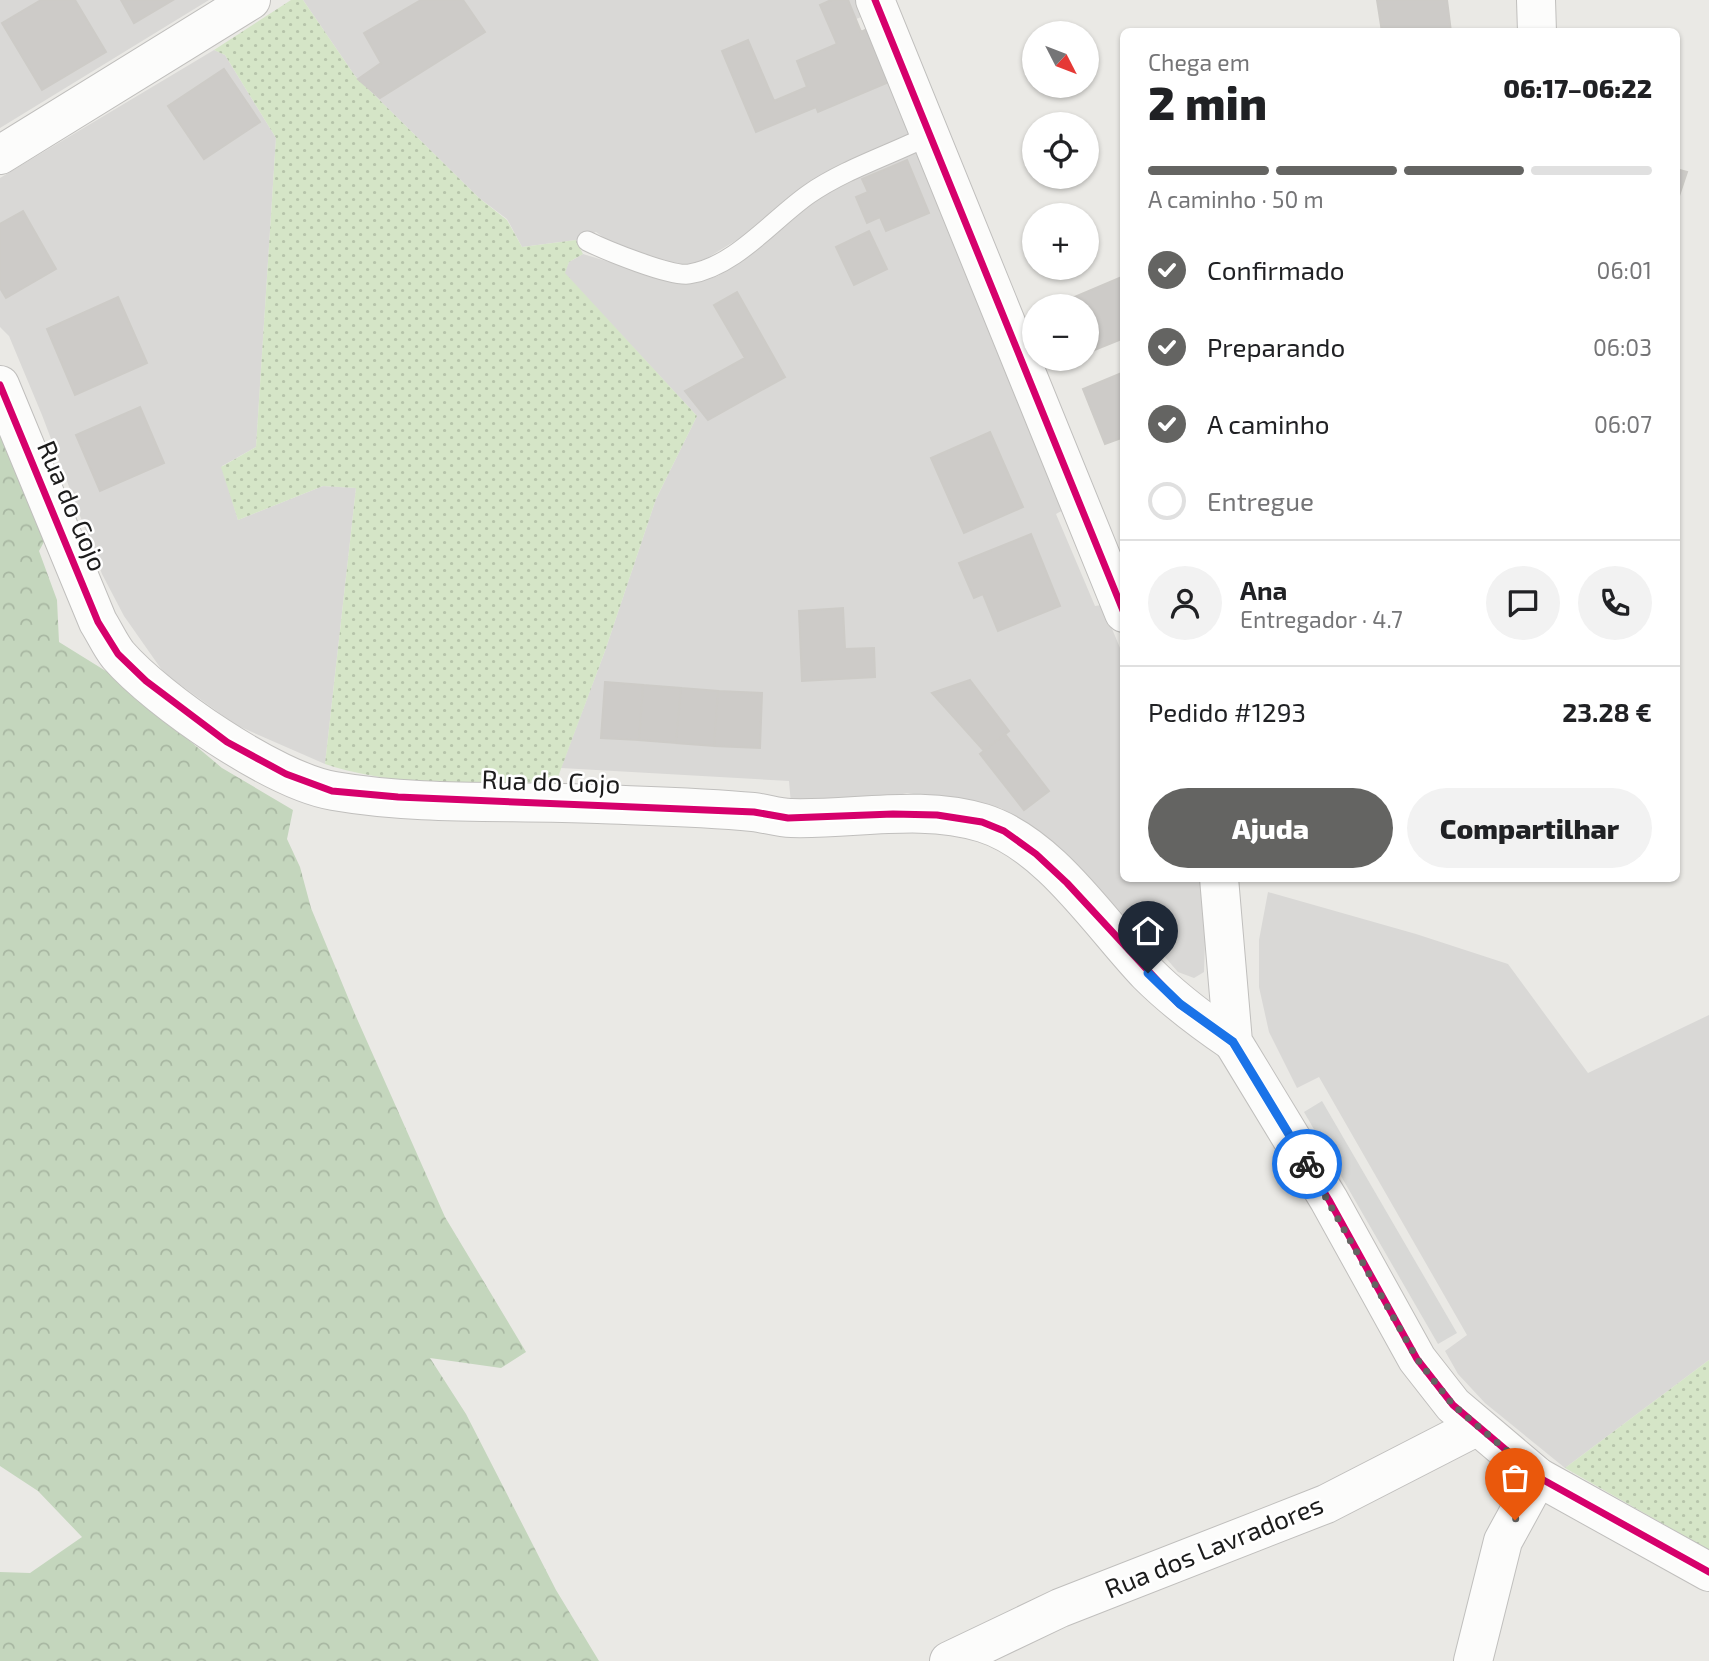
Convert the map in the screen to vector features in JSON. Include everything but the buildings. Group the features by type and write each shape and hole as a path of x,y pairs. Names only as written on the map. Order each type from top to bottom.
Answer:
{"street":[{"path":"0,156 251,0"},
{"path":"875,0 1120,604"},
{"path":"1536,0 1536,28"},
{"name":"Rua do Gojo","path":"0,385 98,622 118,654 146,681 227,742 275,767 332,791 398,797 754,812 788,818 926,815 982,822 1004,831 1036,854 1180,1004 1233,1042"},
{"path":"1221,882 1233,1042 1329,1200 1417,1359 1453,1405 1538,1477 1709,1572"},
{"name":"Rua dos Lavradores","path":"949,1661 1060,1608 1326,1504 1476,1427"},
{"path":"1473,1661 1503,1541 1538,1477"}],"lane":[{"path":"587,241 617,257 687,275 726,258 773,226 809,194 930,135"}],"shaded area":[{"path":"0,0 209,0 0,128"},
{"path":"303,0 857,0 864,16 856,19 881,85 889,82 911,134 694,266 662,262 621,250 596,232 576,240 522,247 507,219 479,198 355,76"},
{"path":"214,50 225,55 276,138 256,447 222,466 238,520 323,486 356,488 325,764 236,725 164,673 124,616 102,574 42,415 9,336 0,327 0,178"},
{"path":"918,149 996,350 1065,509 1056,514 1095,606 1102,605 1120,648 1120,882 1207,882 1204,972 1194,978 1178,972 1151,941 1039,833 1001,808 907,793 871,801 791,804 789,781 561,768 605,651 656,499 697,416 564,273 569,262 583,254 665,279 695,283 718,276 821,196"},
{"path":"1268,892 1416,934 1508,964 1588,1073 1709,1015 1709,1360 1565,1468 1485,1403 1458,1374 1445,1351 1467,1335 1319,1077 1297,1088 1269,1032 1259,987 1259,940"},
{"path":"1322,1101 1457,1333 1438,1344 1304,1112"}],"green space":[{"path":"291,0 303,0 355,76 479,198 507,220 522,247 576,240 583,254 569,262 565,273 697,416 656,499 605,651 555,785 410,781 353,772 325,764 356,488 323,486 238,520 221,467 256,447 276,138 225,55 214,50"},
{"path":"0,418 45,540 39,551 57,600 59,642 109,673 222,768 293,810 287,839 300,867 311,908 354,1012 445,1217 526,1352 501,1368 430,1358 466,1414 556,1590 599,1661 0,1661 0,1572 30,1573 82,1537 38,1491 0,1466"},
{"path":"1709,1360 1709,1550 1565,1468"}],"cycle path":[{"path":"875,0 1120,603"},
{"path":"0,385 98,622 118,654 146,681 227,742 286,774 332,791 398,797 754,812 788,818 937,815 982,822 1004,831 1036,854 1067,883 1179,1004 1233,1042 1329,1200 1417,1359 1453,1405 1538,1477 1709,1572"}],"way so far":[{"path":"1307,1164 1417,1359 1453,1405 1538,1477 1515,1520"}],"route":[{"path":"1148,973 1180,1004 1233,1042 1307,1164"}]}
